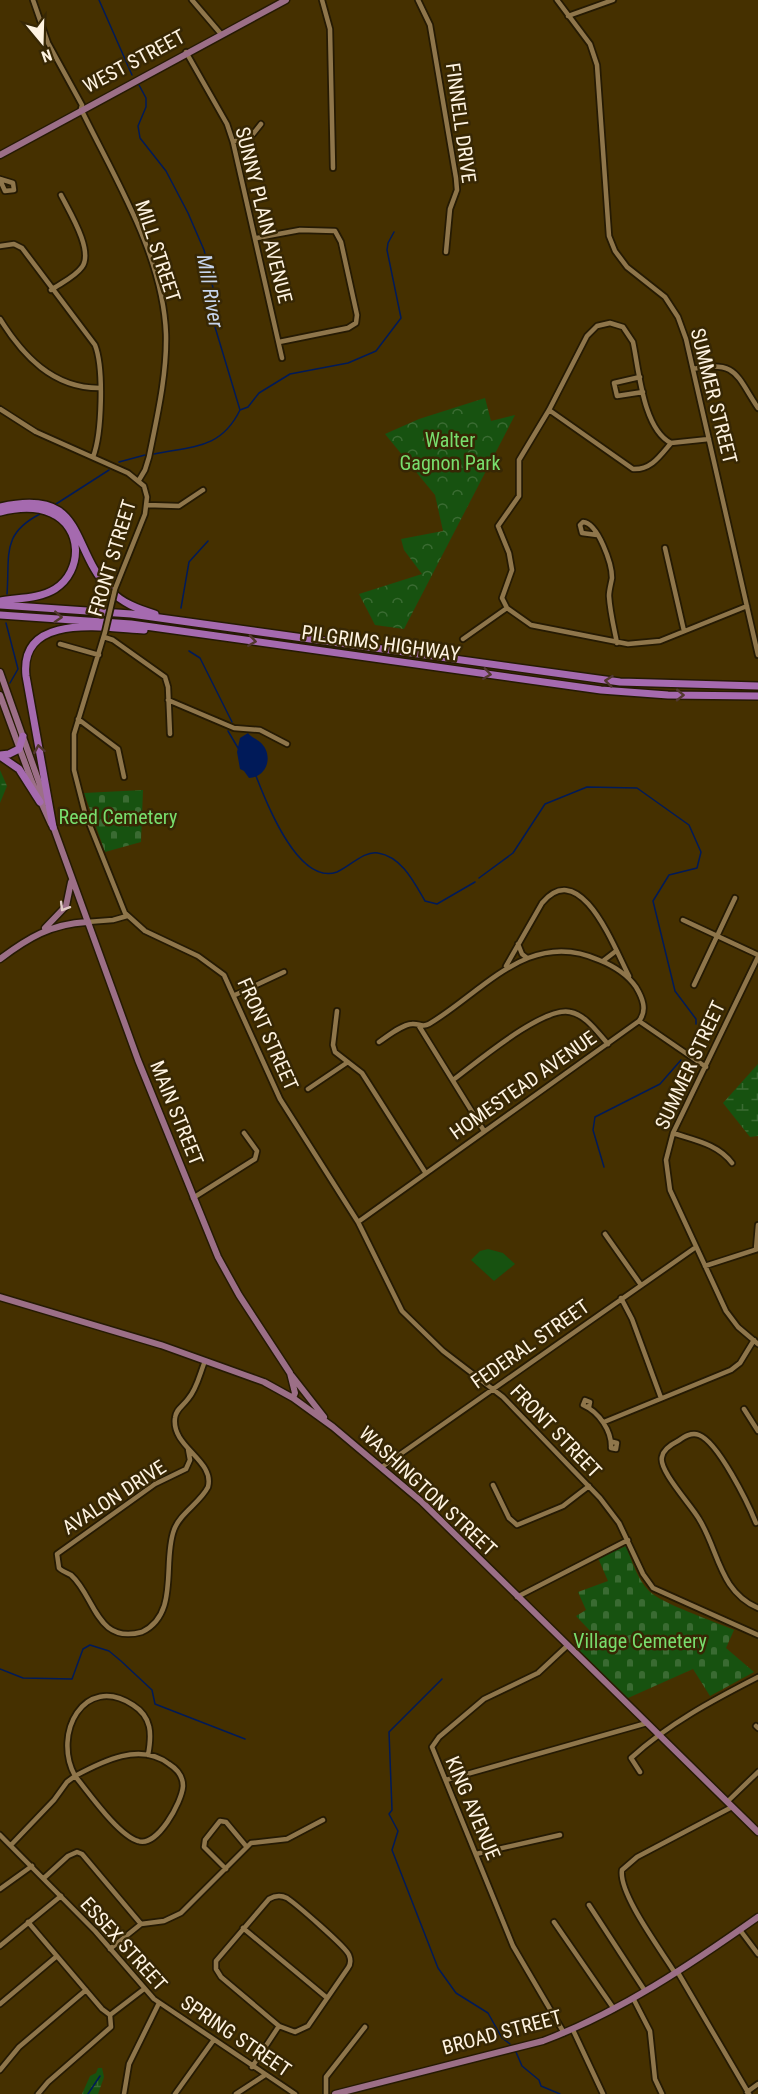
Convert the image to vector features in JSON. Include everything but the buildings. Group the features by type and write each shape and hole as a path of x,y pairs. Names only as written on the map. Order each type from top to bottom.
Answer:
{"highway":[{"path":"0,507 35,504 58,511 72,525 101,579 113,594 147,612 198,623"},
{"path":"0,512 27,508 52,513 69,528 76,551 72,571 58,587 41,595 0,603"},
{"path":"0,603 102,610 198,623"},
{"name":"PILGRIMS HIGHWAY","path":"0,616 20,615 94,620 601,690 668,695 756,696"},
{"name":"PILGRIMS HIGHWAY","path":"198,623 606,681 672,686 755,686"},
{"path":"53,827 26,669 27,656 33,644 47,633 72,628 197,633"},
{"path":"0,755 19,749 23,736"},
{"path":"0,755 19,769 40,802"}],"main road":[{"name":"WEST STREET","path":"0,155 285,0"},
{"name":"MAIN STREET","path":"0,672 70,877 144,1077 193,1198 228,1276 290,1373 295,1400"},
{"name":"MAIN STREET","path":"0,695 40,802 53,827"},
{"path":"0,959 42,930 66,906 70,894 70,877"},
{"path":"42,930 59,925 87,922"},
{"name":"WASHINGTON STREET","path":"0,1298 127,1334 264,1382 295,1400 333,1427 422,1502 758,1832"},
{"path":"290,1373 333,1427"},
{"path":"295,1400 300,1391 299,1384"},
{"name":"BROAD STREET","path":"335,2094 543,2041 573,2030 645,1991 758,1917"}],"street":[{"name":"MILL STREET","path":"33,0 48,43 82,105 81,109 139,230 153,271 164,317 166,347 161,387 149,456 139,480"},
{"path":"192,0 221,34"},
{"path":"322,0 330,29 333,168"},
{"name":"FINNELL DRIVE","path":"418,0 430,25 456,178 457,190 450,209 446,252"},
{"name":"SUMMER STREET","path":"557,0 590,44 597,65 607,227 612,243 627,267 658,290 672,308 682,328 758,655"},
{"path":"568,16 613,0"},
{"name":"SUNNY PLAIN AVENUE","path":"186,52 227,124 233,142 282,358"},
{"path":"233,142 253,134 261,124"},
{"path":"51,290 79,271 86,259 84,246 61,195"},
{"path":"256,238 300,230 335,231 341,242 357,320 353,326 279,342"},
{"path":"0,246 14,244 22,248 51,290 95,345 99,388 99,436 93,457"},
{"path":"0,319 15,340 48,373 75,386 99,388"},
{"path":"671,443 653,425 643,392 633,342 628,334 623,327 610,323 597,326 587,336 549,410 519,460 519,496 498,526 511,562 511,577 502,598 507,608 531,625 617,643 653,643 747,606"},
{"path":"693,369 717,364 726,366 733,371 758,408"},
{"path":"640,377 614,383 615,390 617,396 643,392"},
{"path":"549,410 625,466 633,469 640,469 653,463 671,443 709,439"},
{"name":"FRONT STREET","path":"1,412 36,432 139,480 146,490 147,506 115,589 105,634 73,740 74,770 78,790 91,830 128,916 145,931 215,967 226,978 280,1099 358,1222 402,1311 443,1351 494,1389 589,1486 614,1515 643,1574 656,1591 758,1635"},
{"path":"147,506 180,506 203,490"},
{"path":"597,535 606,550 612,576 609,596 617,643"},
{"path":"665,548 684,631"},
{"path":"463,639 507,608"},
{"path":"105,634 160,672 167,681 170,734"},
{"path":"60,644 99,655"},
{"path":"168,700 234,728 260,730 287,744"},
{"path":"78,719 116,746 124,777"},
{"path":"505,968 545,899 560,891 569,891 582,896 590,904 643,1004 644,1013 639,1021 706,1066"},
{"path":"694,985 735,898"},
{"path":"87,922 113,921 128,916"},
{"path":"683,920 758,956"},
{"path":"518,944 522,954 527,958"},
{"path":"603,962 616,951"},
{"path":"379,1042 411,1024 428,1025 505,968 527,958 550,952 572,952 603,962 631,981"},
{"name":"SUMMER STREET","path":"756,1342 730,1317 668,1183 666,1160 673,1133 758,956"},
{"path":"235,995 284,972"},
{"path":"337,1011 334,1049 362,1073 425,1172"},
{"path":"453,1080 536,1021 554,1012 572,1012 580,1016 608,1044"},
{"name":"HOMESTEAD AVENUE","path":"358,1222 639,1021"},
{"path":"419,1026 484,1131"},
{"path":"308,1089 348,1062"},
{"path":"193,1198 243,1169 257,1156 256,1149 244,1133"},
{"path":"673,1133 708,1145 721,1152 732,1162"},
{"path":"705,1266 757,1249 758,1225"},
{"path":"605,1234 641,1285"},
{"name":"FEDERAL STREET","path":"382,1467 696,1247"},
{"path":"621,1298 632,1319 660,1398"},
{"path":"604,1422 737,1366 756,1342"},
{"name":"AVALON DRIVE","path":"188,1449 190,1460 186,1469 155,1484 57,1554 59,1568 70,1575 103,1623 118,1633 133,1635 146,1630 156,1619 166,1598 173,1532 206,1491 209,1483 206,1470 177,1434 175,1416 191,1395 205,1361"},
{"path":"589,1407 604,1422 613,1442"},
{"path":"744,1409 758,1431"},
{"path":"757,1525 740,1487 705,1438 696,1434 689,1435 664,1452 661,1458 664,1470 704,1527 729,1587 742,1600 758,1608"},
{"path":"493,1485 509,1518 517,1525 562,1506 589,1486"},
{"path":"517,1597 628,1540"},
{"name":"KING AVENUE","path":"564,2033 513,1946 433,1752 436,1740 484,1699 538,1673 567,1646"},
{"path":"640,1772 631,1758 658,1735 758,1677"},
{"path":"11,1845 54,1800 67,1782 75,1776 115,1758 148,1755 179,1772 183,1787 168,1819 152,1841 139,1842 122,1830 75,1776 66,1751 68,1731 79,1710 100,1696 122,1698 145,1716 150,1728 148,1755"},
{"path":"446,1780 647,1723"},
{"path":"758,1772 729,1805 637,1857 622,1870 622,1879 631,1904 676,1972 748,2093 758,2084"},
{"path":"110,1949 141,1924 164,1921 181,1913 246,1846 259,1840 286,1839 323,1820"},
{"path":"226,1869 204,1847 214,1826 220,1821 226,1822 246,1846"},
{"name":"ESSEX STREET","path":"0,1835 44,1878 159,2003 129,2064 124,2094"},
{"path":"476,1854 560,1835"},
{"path":"44,1878 68,1856 77,1852 82,1854 141,1924"},
{"path":"0,1889 32,1866"},
{"path":"0,1946 61,1896"},
{"path":"277,1896 287,1898 348,1953 350,1964 348,1968 326,1997 304,2029 295,2032 279,2026 222,1977 216,1969 219,1956 269,1899 277,1896"},
{"path":"589,1905 645,1991"},
{"path":"554,1922 614,2009"},
{"path":"28,1923 110,2014 111,2027 48,2082 38,2094"},
{"path":"243,1928 326,1997"},
{"path":"740,1930 758,1954"},
{"path":"0,2004 57,1956"},
{"path":"110,2014 144,1989"},
{"path":"0,2070 19,2047 86,1990"},
{"path":"633,1998 650,2031 655,2079 662,2094"},
{"name":"SPRING STREET","path":"159,2003 252,2067 296,2094"},
{"path":"252,2067 279,2026"},
{"path":"326,2094 326,2077 365,2027"},
{"path":"573,2030 603,2094"},
{"path":"175,2094 213,2041"},
{"path":"236,2094 265,2074"}],"green space":[{"name":"Walter Gagnon Park","path":"485,398 491,421 515,415 404,629 375,625 359,594 422,574 404,550 401,539 443,531 435,495 385,434 419,419"},
{"path":"0,770 7,786 0,803"},
{"name":"Reed Cemetery","path":"143,790 141,842 105,852 84,793"},
{"path":"758,1064 758,1136 750,1137 723,1103"},
{"path":"488,1249 503,1253 515,1264 494,1281 471,1260 480,1251"},
{"name":"Village Cemetery","path":"626,1546 638,1575 649,1591 676,1607 734,1630 726,1648 754,1672 710,1696 693,1669 628,1698 578,1649 594,1635 576,1616 586,1610 578,1592 608,1581 598,1558"},
{"path":"98,2068 102,2068 104,2077 98,2094 82,2094 90,2076 96,2073"}],"shaded area":[{"path":"248,733 264,747 268,758 261,774 249,778 240,769 237,752 240,738"}],"waterway":[{"name":"Mill River","path":"99,0 132,75"},
{"name":"Mill River","path":"139,85 146,98 146,107 138,126 140,138 166,171 204,250 213,288 212,317 240,410 232,423 215,439 193,447 154,454"},
{"path":"240,410 248,407 259,393 290,374 348,363 376,351 401,318 387,250 394,232"},
{"name":"Mill River","path":"119,462 145,455"},
{"name":"Mill River","path":"56,504 109,470"},
{"name":"Mill River","path":"7,594 8,557 13,538 19,529 40,514"},
{"path":"181,608 189,562 208,541"},
{"name":"Mill River","path":"6,623 18,669 10,683"},
{"path":"189,651 200,658 232,722"},
{"path":"228,731 238,748"},
{"path":"256,776 267,804 286,839 309,867 323,873 337,872 368,854 386,855 401,865 425,901 437,904 475,882"},
{"path":"479,878 513,853 545,804 587,787 637,788 689,825 701,852 697,868 669,875 653,901 675,991 696,1019 696,1024"},
{"path":"604,1167 593,1130 595,1117 660,1084 681,1060"},
{"path":"0,1669 23,1678 72,1679 83,1649 90,1645 109,1651 121,1661 152,1690 155,1704 245,1739"},
{"path":"442,1679 389,1732 392,1810 389,1814 398,1831 392,1850 438,1968 456,1993 488,2013 502,2038 510,2044"},
{"path":"516,2052 522,2066 539,2080 541,2086 560,2094"},
{"path":"88,2094 100,2076"}]}
